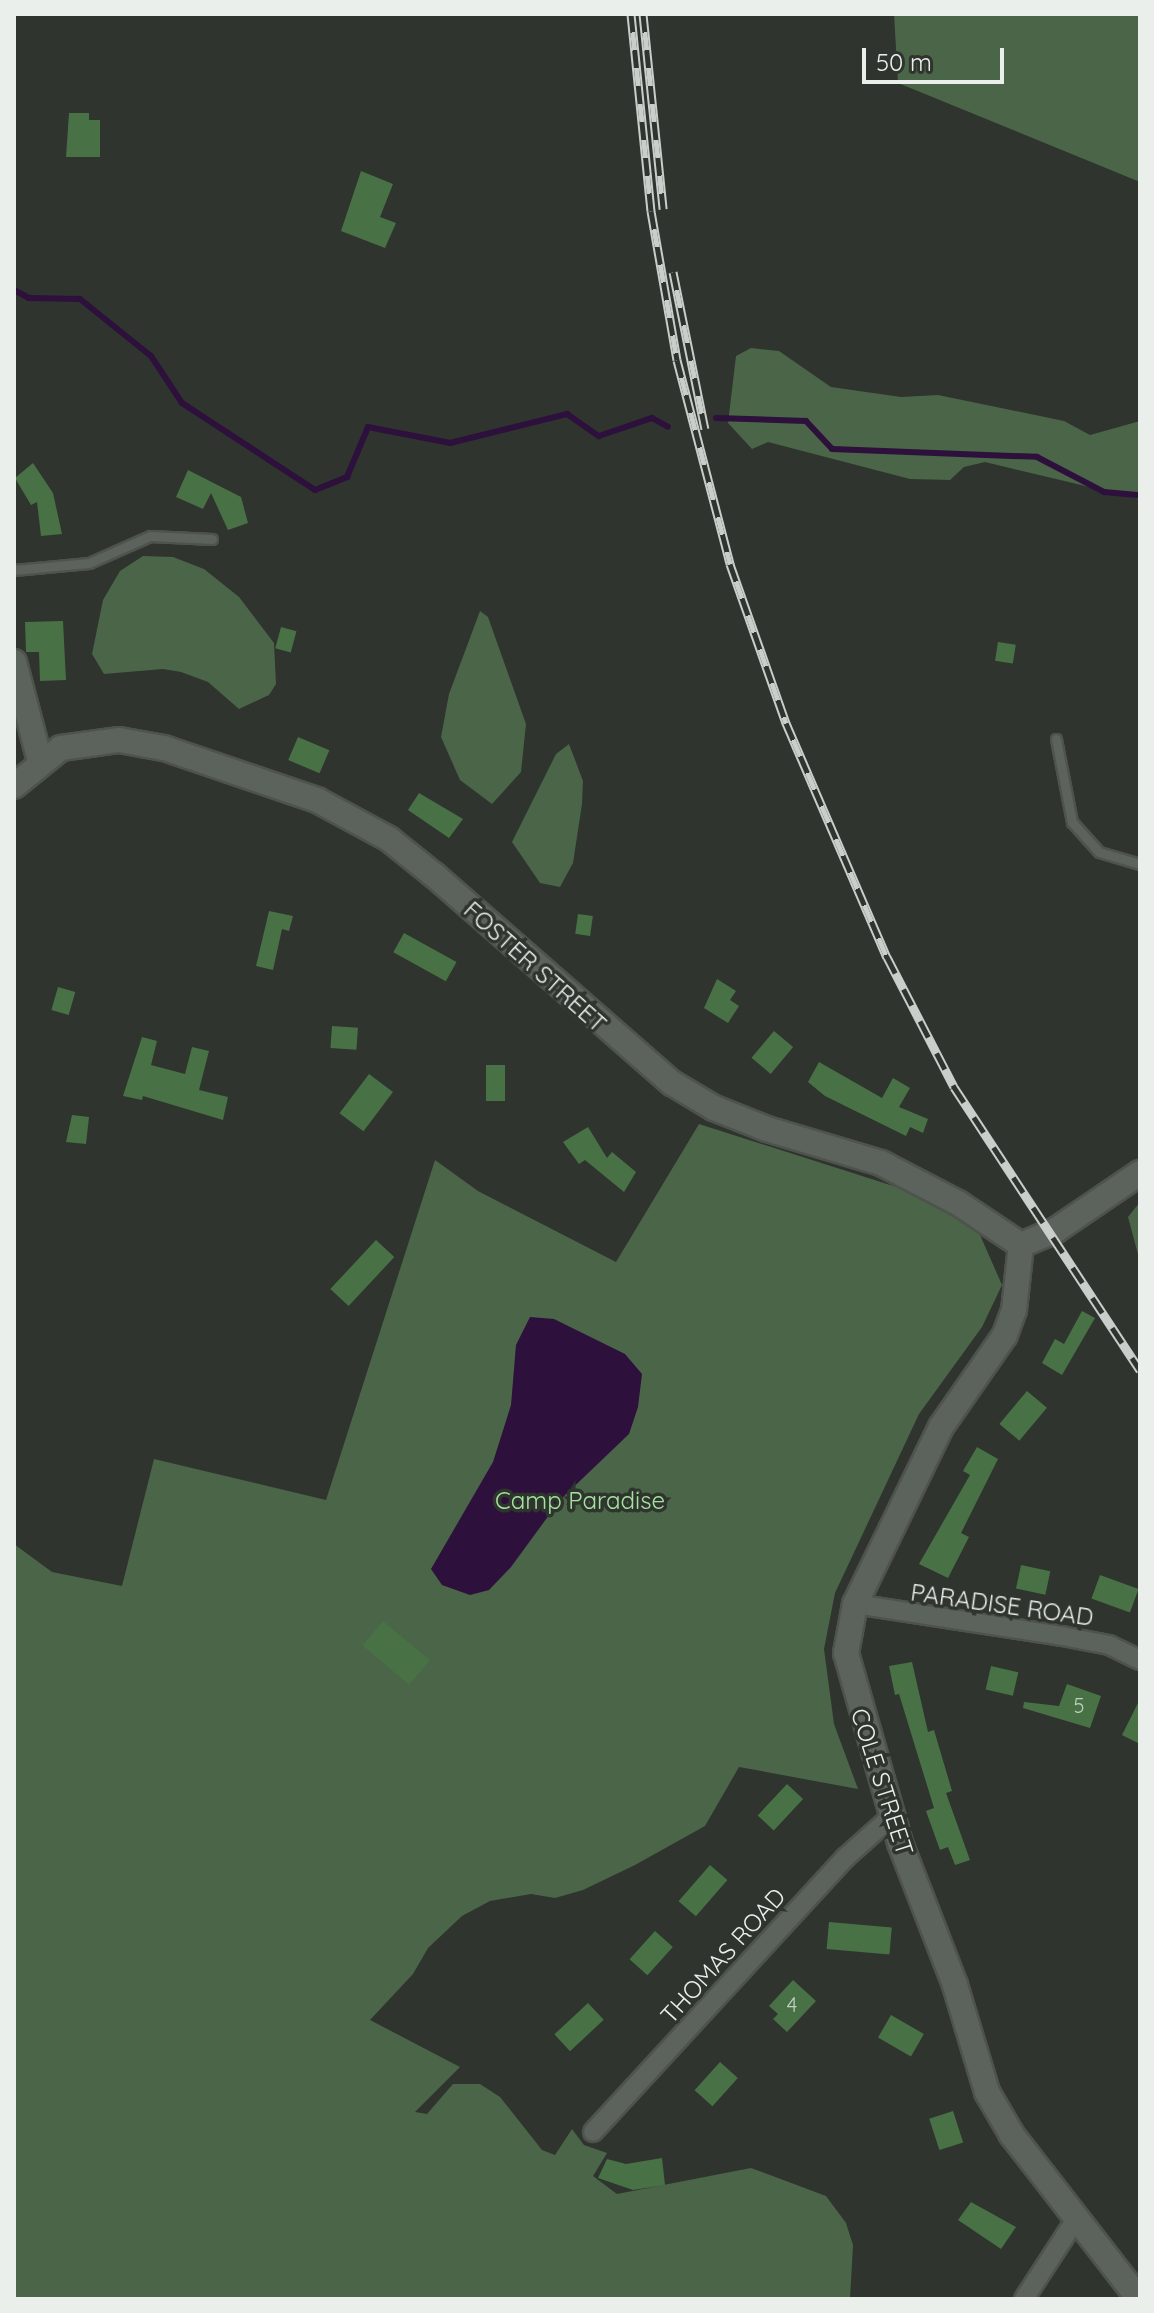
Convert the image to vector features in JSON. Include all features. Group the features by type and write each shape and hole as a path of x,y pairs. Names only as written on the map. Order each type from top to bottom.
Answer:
{"street":[{"path":"14,662 40,761 14,786"},
{"name":"FOSTER STREET","path":"40,761 61,748 119,740 177,752 317,800 389,839 672,1083 767,1129 881,1163 958,1203 1021,1245"},
{"path":"1021,1245 1056,1230 1140,1173"},
{"name":"COLE STREET","path":"1021,1245 1014,1310 1005,1335 941,1427 855,1604 846,1653 892,1816 955,1985 987,2092 1012,2135 1139,2299"},
{"name":"PARADISE ROAD","path":"855,1604 1109,1645 1140,1660"},
{"name":"THOMAS ROAD","path":"593,2132 845,1858 892,1816"},
{"path":"1024,2299 1076,2219"}],"lane":[{"path":"14,570 89,563 150,536 212,539"},
{"path":"1056,739 1072,822 1099,852 1140,864"}],"green space":[{"path":"894,14 1140,14 1140,182 898,83"},
{"path":"751,348 779,351 831,387 901,397 938,395 1064,421 1090,435 1140,421 1140,499 985,462 964,467 950,480 910,479 768,442 752,449 728,423 736,356"},
{"path":"143,556 173,557 204,569 239,597 274,643 276,684 269,695 239,709 208,682 181,672 163,669 104,674 92,654 103,600 120,571"},
{"path":"480,611 488,617 526,724 521,772 492,804 460,780 441,737 449,694"},
{"path":"569,744 583,781 582,804 573,863 560,887 540,883 512,842 556,754"},
{"name":"Camp Paradise","path":"699,1124 909,1191 977,1228 1002,1285 982,1327 919,1414 835,1593 824,1649 834,1724 858,1789 739,1767 705,1826 635,1865 583,1890 555,1898 531,1894 490,1901 462,1916 428,1948 413,1974 370,2020 460,2067 415,2112 427,2114 453,2084 480,2084 500,2097 542,2150 555,2155 572,2129 584,2145 607,2153 593,2176 617,2194 751,2168 826,2196 846,2223 853,2245 850,2299 14,2299 14,1544 52,1572 122,1586 154,1459 326,1500 435,1160 478,1191 616,1262"},
{"path":"1140,1202 1140,1262 1128,1217"}],"shaded area":[{"path":"530,1317 554,1319 625,1354 642,1374 638,1407 629,1434 560,1500 511,1567 489,1590 470,1595 442,1585 431,1569 493,1462 511,1405 516,1345"}],"building":[{"path":"69,113 89,113 89,120 100,120 100,157 66,157"},
{"path":"361,171 393,184 380,217 396,223 385,248 341,231"},
{"path":"33,463 53,493 62,534 41,536 37,502 31,505 15,478"},
{"path":"188,470 241,497 248,523 228,530 211,493 203,509 176,497"},
{"path":"63,621 66,680 40,681 39,652 26,652 25,622"},
{"path":"281,627 296,631 291,652 275,648"},
{"path":"998,642 1016,645 1013,664 995,661"},
{"path":"298,737 329,750 320,773 288,760"},
{"path":"419,793 463,819 449,838 408,810"},
{"path":"269,911 293,916 289,931 282,929 273,970 256,966"},
{"path":"578,914 593,916 590,936 575,934"},
{"path":"404,933 456,962 446,981 393,952"},
{"path":"717,979 736,991 730,1000 739,1006 728,1023 704,1008"},
{"path":"58,987 75,992 69,1015 51,1010"},
{"path":"332,1026 358,1028 356,1050 330,1048"},
{"path":"774,1031 793,1047 771,1074 752,1058"},
{"path":"142,1037 157,1041 151,1065 185,1074 192,1047 209,1051 199,1090 228,1097 223,1120 143,1096 142,1100 123,1096"},
{"path":"819,1062 882,1098 893,1078 910,1088 899,1107 928,1119 923,1133 910,1127 906,1136 825,1096 808,1082"},
{"path":"486,1065 505,1065 505,1101 486,1101"},
{"path":"369,1074 393,1092 363,1131 340,1113"},
{"path":"72,1115 89,1117 86,1144 66,1142"},
{"path":"588,1127 607,1158 612,1152 636,1172 624,1192 585,1160 579,1164 563,1142"},
{"path":"376,1240 394,1257 349,1306 330,1289"},
{"path":"1082,1311 1095,1318 1062,1375 1042,1363 1055,1339 1064,1344"},
{"path":"1027,1391 1047,1408 1019,1441 999,1424"},
{"path":"977,1447 998,1459 961,1533 969,1537 948,1578 919,1564 970,1475 963,1471"},
{"path":"1021,1565 1050,1571 1045,1595 1016,1588"},
{"path":"1100,1575 1139,1589 1130,1613 1091,1598"},
{"path":"383,1621 430,1660 409,1685 362,1646"},
{"path":"912,1662 928,1732 934,1730 952,1791 946,1793 970,1860 955,1865 948,1847 940,1850 926,1811 934,1808 899,1694 895,1695 889,1666"},
{"path":"991,1666 1018,1672 1013,1696 986,1689"},
{"path":"1067,1684 1101,1696 1090,1728 1023,1708 1024,1702 1059,1706"},
{"path":"1140,1699 1140,1744 1122,1735"},
{"path":"787,1784 803,1799 774,1830 758,1815"},
{"path":"710,1865 727,1880 696,1916 679,1901"},
{"path":"829,1922 892,1927 889,1954 827,1949"},
{"path":"655,1931 673,1947 647,1975 630,1959"},
{"path":"793,1980 816,2001 787,2032 773,2019 778,2014 769,2006"},
{"path":"588,2003 604,2020 570,2051 554,2034"},
{"path":"891,2015 924,2034 911,2057 878,2038"},
{"path":"720,2062 738,2078 712,2106 695,2090"},
{"path":"953,2111 963,2142 939,2150 929,2119"},
{"path":"662,2158 665,2185 633,2190 598,2178 607,2159 626,2164"},
{"path":"971,2202 1016,2227 1001,2249 958,2220"}],"waterway":[{"path":"14,290 29,298 80,299 151,356 182,403 315,490 347,477 368,427 450,443 567,414 599,436 652,418 668,427"},
{"path":"716,418 806,421 832,449 1037,457 1104,492 1140,495"}],"railway":[{"path":"631,14 651,211 677,360 730,564 786,723 887,957 954,1087 1140,1370"},
{"path":"643,14 663,209"},
{"path":"673,272 705,429"}]}
